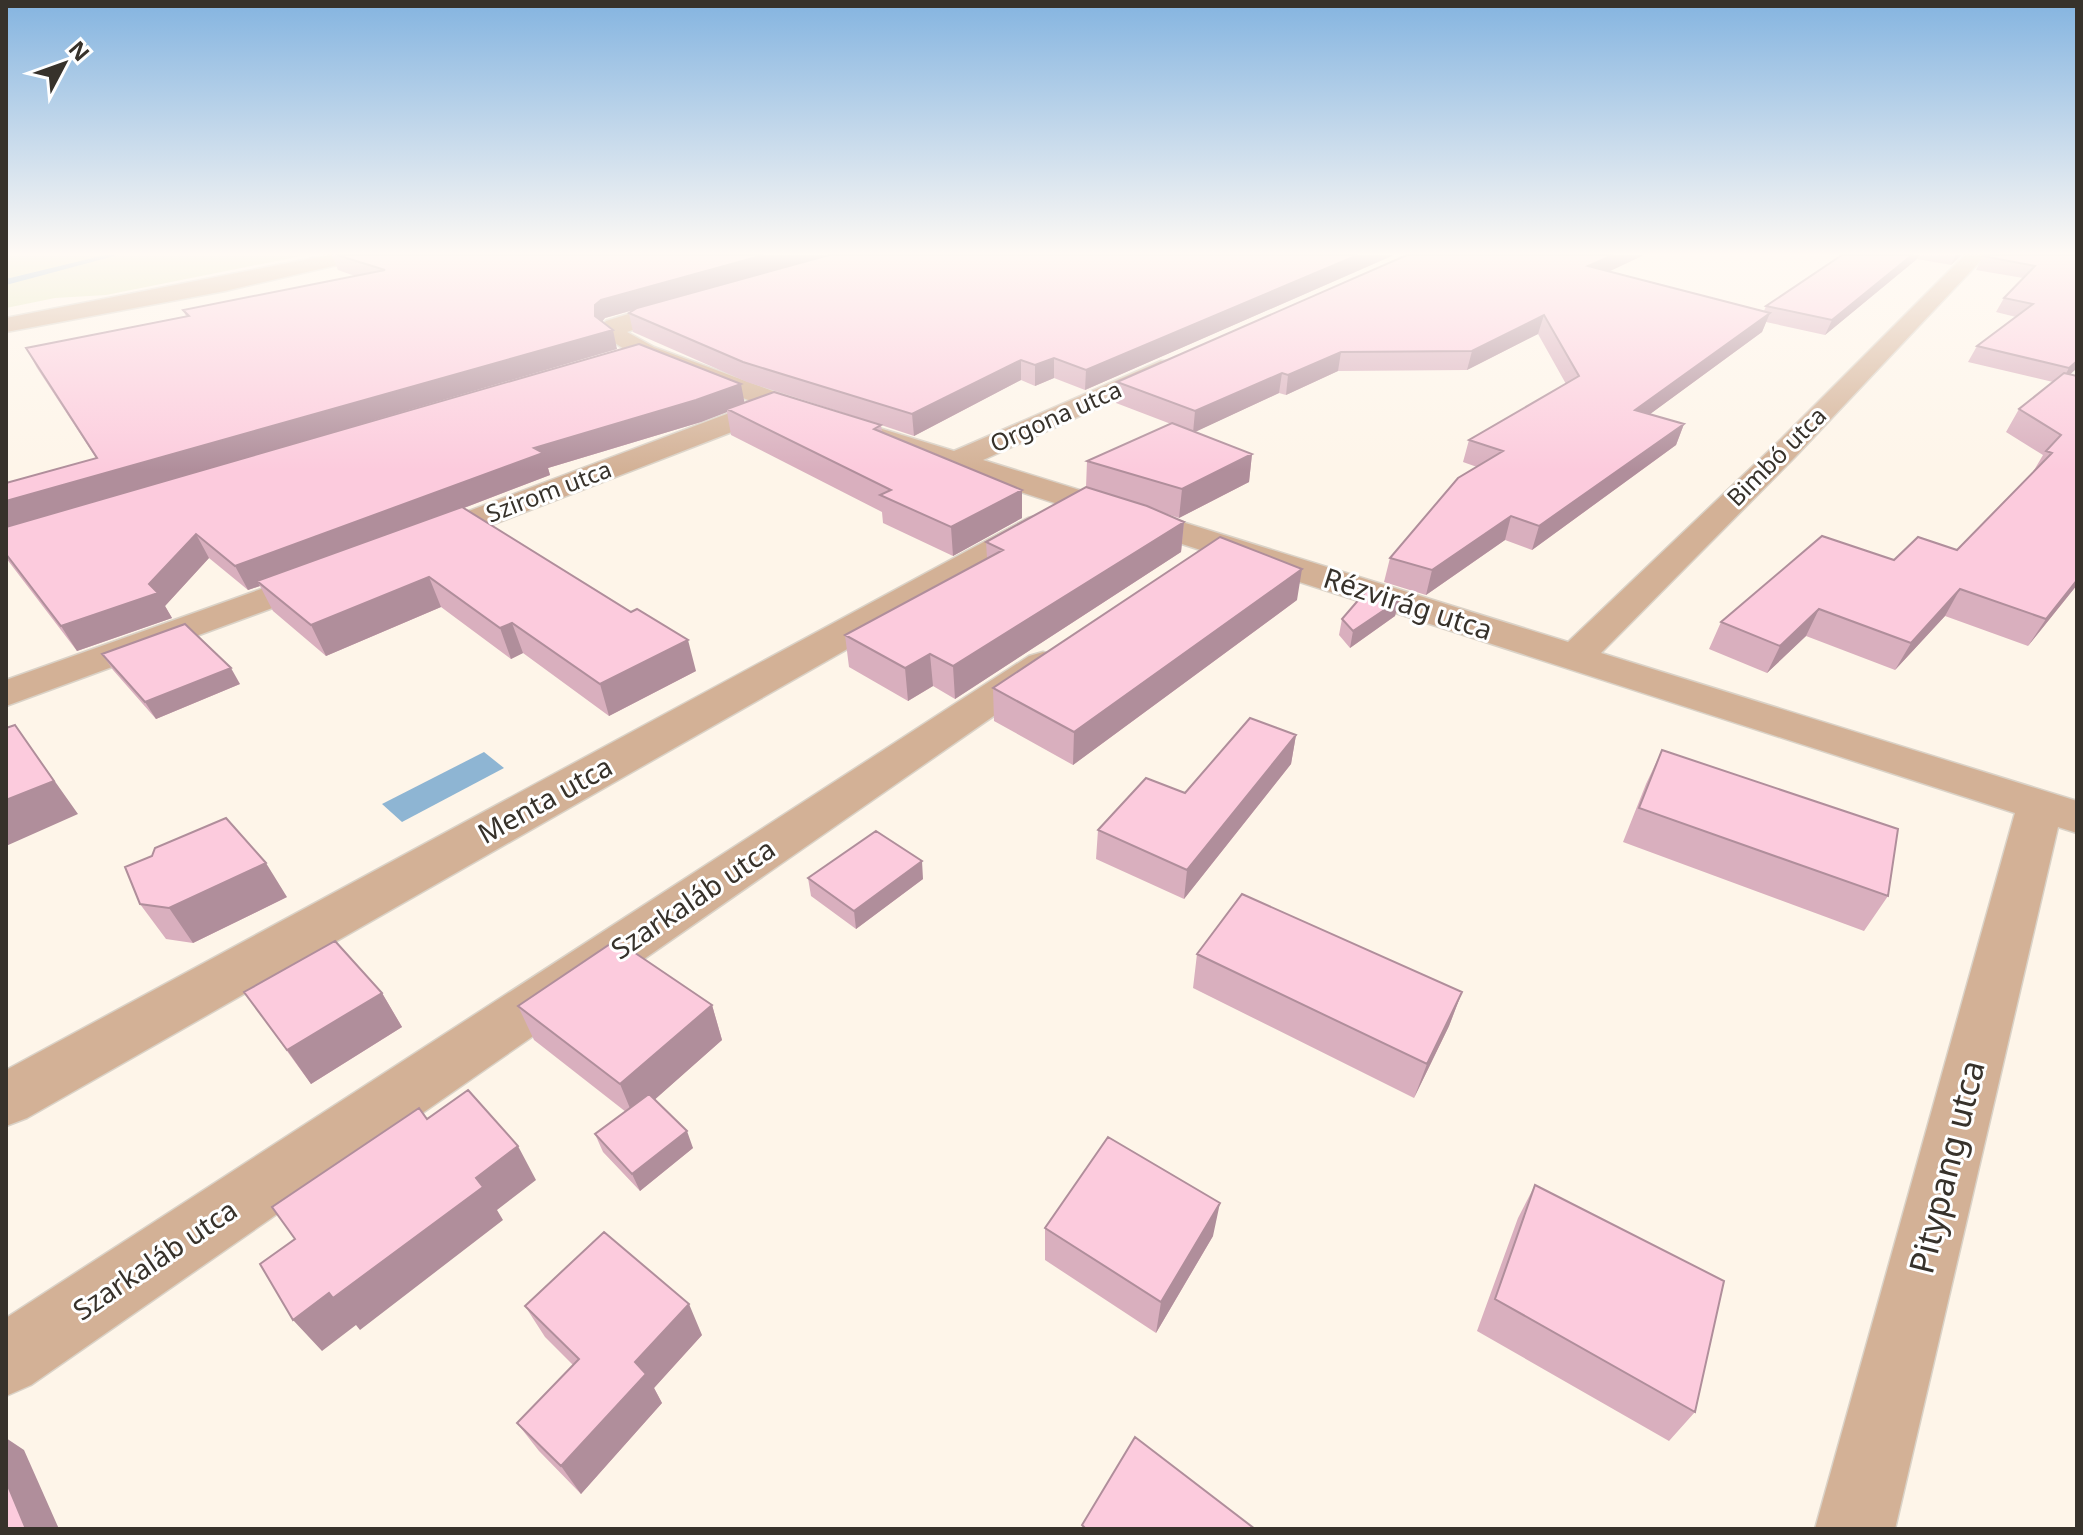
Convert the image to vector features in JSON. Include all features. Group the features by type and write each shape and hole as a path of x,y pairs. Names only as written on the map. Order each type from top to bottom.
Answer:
{"street":[{"name":"Rézvirág utca","path":"614,327 615,335 645,352 777,405 2058,811"},
{"name":"Bimbó utca","path":"1575,657 1785,451 1906,327"},
{"path":"614,361 645,352"},
{"name":"Orgona utca","path":"957,461 1190,357"},
{"name":"Szirom utca","path":"396,550 777,405"},
{"name":"Menta utca","path":"6,1100 1084,501"},
{"path":"1169,580 1221,545"},
{"path":"6,694 352,567"},
{"name":"Szarkaláb utca","path":"6,1360 1076,642"},
{"name":"Pitypang utca","path":"1855,1529 2058,811"}],"water":[{"path":"484,752 504,768 402,822 382,804"}],"building":[{"path":"135,327 609,327 613,330 6,501 6,483 97,458 26,348"},
{"path":"661,327 1189,327 1086,370 1054,358 1035,365 1021,360 912,414 743,362"},
{"path":"1243,327 1521,327 1472,351 1341,352 1288,375 1282,373 1195,411 1117,382"},
{"path":"1551,327 1751,327 1635,410 1684,424 1539,526 1511,516 1432,570 1390,558 1458,478 1503,451 1469,440 1579,376"},
{"path":"2003,327 2077,327 2077,361 2069,368 1977,346"},
{"path":"639,344 741,384 534,448 543,453 235,566 196,534 149,584 158,593 61,626 6,554 6,527"},
{"path":"2064,373 2077,376 2077,580 2046,619 1960,589 1911,643 1819,609 1780,646 1721,622 1822,536 1894,560 1918,537 1957,550 2052,453 2046,451 2061,435 2019,409"},
{"path":"774,392 881,425 874,429 1022,490 951,527 880,495 891,490 727,409"},
{"path":"1172,423 1252,454 1182,489 1087,461"},
{"path":"1086,487 1147,506 1184,522 953,666 930,654 905,668 845,635 1003,550 986,542"},
{"path":"462,507 631,612 637,609 688,640 600,684 512,623 500,628 429,577 311,625 257,581"},
{"path":"1220,537 1302,569 1074,732 993,688"},
{"path":"1367,590 1399,600 1353,631 1342,619"},
{"path":"185,624 231,668 145,702 102,654"},
{"path":"1250,718 1296,735 1187,870 1098,830 1146,778 1185,793"},
{"path":"15,725 54,781 6,800 6,728"},
{"path":"1662,750 1898,829 1888,896 1639,808"},
{"path":"226,818 266,863 169,908 140,904 125,867 152,856 155,848"},
{"path":"876,831 922,861 854,911 808,878"},
{"path":"1242,894 1462,992 1427,1064 1197,954"},
{"path":"616,940 712,1005 620,1084 518,1006"},
{"path":"335,941 382,993 287,1050 244,992"},
{"path":"468,1090 518,1146 476,1178 483,1187 333,1298 329,1293 293,1320 260,1264 295,1239 272,1207 419,1108 427,1119"},
{"path":"649,1094 687,1131 632,1174 595,1134"},
{"path":"1108,1137 1220,1203 1161,1302 1045,1228"},
{"path":"1535,1185 1724,1281 1695,1412 1495,1299"},
{"path":"604,1232 689,1304 635,1362 646,1374 561,1466 517,1423 579,1359 525,1306"},
{"path":"1135,1437 1255,1529 1086,1529 1082,1525"},
{"path":"6,1481 26,1529 6,1529"}]}
